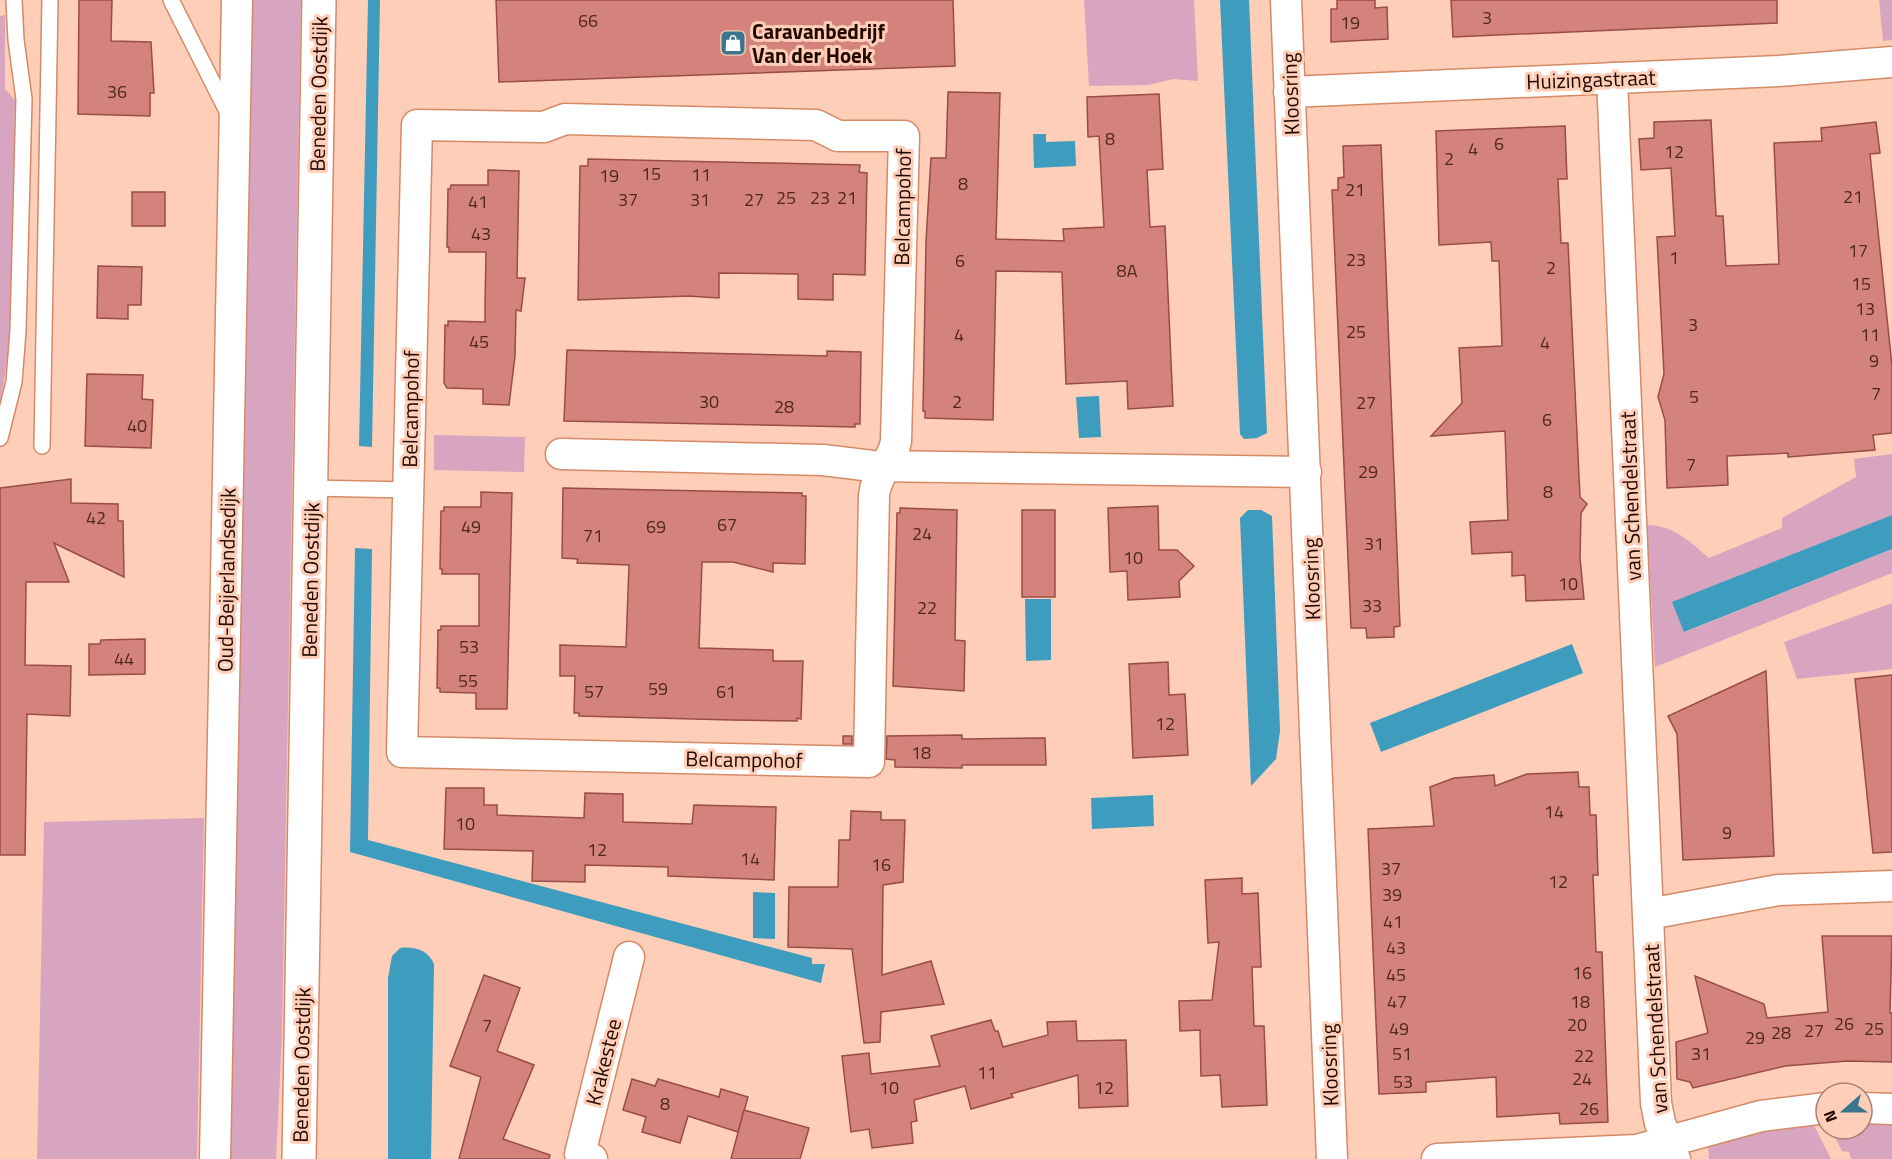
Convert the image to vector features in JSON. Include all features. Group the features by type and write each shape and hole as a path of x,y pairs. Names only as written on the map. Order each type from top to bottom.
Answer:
{"main road":[{"name":"Beneden Oostdijk","path":"299,1159 319,0"}],"street":[{"name":"Oud-Beijerlandsedijk","path":"215,1159 237,0"},
{"name":"Kloosring","path":"1286,0 1332,1159"},
{"name":"Huizingastraat","path":"1289,92 1788,70 1892,62"},
{"name":"van Schendelstraat","path":"1612,78 1656,1103 1671,1151"},
{"name":"Belcampohof","path":"565,119 816,125 838,136 904,136 896,441 885,466 876,482 874,495 869,762 402,752 417,125 544,127 565,119"},
{"path":"561,454 823,460 885,466 1306,472"},
{"name":"van Schendelstraat","path":"1648,914 1778,890 1892,886"},
{"name":"Krakestee","path":"592,1159 580,1154 629,957"},
{"path":"1874,1108 1892,1109"},
{"path":"1437,1159 1625,1150 1671,1151 1761,1116 1814,1109"}],"lane":[{"path":"0,438 14,382 18,331 24,99 16,40 14,0"},
{"path":"42,446 50,0"},
{"path":"171,0 222,98 235,133"},
{"path":"311,488 408,490"}],"shaded area":[{"path":"252,0 301,0 282,1035 276,1159 230,1159"},
{"path":"1084,0 1194,0 1198,81 1173,79 1149,85 1089,86"},
{"path":"1879,0 1892,0 1892,40 1883,41"},
{"path":"5,15 5,89 15,100 13,292 6,368 0,404 0,16"},
{"path":"434,435 525,437 524,472 434,470"},
{"path":"1892,454 1892,515 1673,603 1685,632 1892,549 1892,573 1655,667 1647,525 1673,531 1709,558 1782,528 1782,518 1856,477 1854,459"},
{"path":"1892,603 1892,669 1797,679 1784,642"},
{"path":"204,818 197,1159 37,1159 44,822"},
{"path":"1874,1119 1892,1120 1892,1159 1851,1159 1849,1152 1842,1151 1837,1141 1874,1141"},
{"path":"1812,1121 1814,1141 1822,1141 1831,1159 1709,1159 1708,1144 1736,1135"}],"water":[{"path":"368,0 380,0 372,447 359,446"},
{"path":"1220,0 1249,0 1267,433 1257,438 1244,439 1240,434"},
{"path":"1033,134 1046,134 1046,142 1075,141 1076,166 1034,168"},
{"path":"1099,396 1101,437 1079,438 1076,397"},
{"path":"1248,510 1261,510 1272,516 1280,731 1276,759 1251,786 1240,518"},
{"path":"1892,515 1892,549 1684,632 1672,602"},
{"path":"355,548 372,549 368,840 812,958 812,964 825,964 821,983 350,852"},
{"path":"1025,599 1051,599 1051,660 1026,661"},
{"path":"1572,644 1583,673 1381,752 1370,723"},
{"path":"1153,795 1154,826 1092,829 1091,798"},
{"path":"753,892 775,893 775,939 753,938"},
{"path":"400,948 420,950 428,955 434,964 431,1159 388,1159 388,978 392,956"}],"building":[{"path":"79,0 112,0 111,41 151,42 154,93 150,93 150,116 78,114"},
{"path":"496,0 953,0 955,66 499,82"},
{"path":"1337,0 1375,0 1375,8 1387,7 1388,39 1331,42 1331,9 1337,9"},
{"path":"1451,0 1777,0 1777,23 1453,37"},
{"path":"948,92 1000,93 996,239 1064,241 1063,229 1104,227 1099,136 1088,137 1087,97 1159,94 1163,169 1147,170 1150,227 1165,226 1173,406 1128,409 1127,381 1066,384 1062,272 996,271 993,420 925,418 925,411 923,411 926,241 931,158 946,158"},
{"path":"1711,120 1716,216 1723,216 1726,266 1779,264 1774,143 1822,141 1821,128 1876,122 1880,153 1870,154 1892,366 1892,433 1873,435 1875,450 1788,457 1788,453 1727,456 1728,485 1667,488 1665,420 1658,397 1664,374 1657,237 1675,236 1671,168 1641,170 1639,139 1654,138 1654,122"},
{"path":"1565,126 1567,179 1558,179 1561,243 1568,243 1580,497 1587,504 1581,513 1580,558 1584,599 1526,601 1525,575 1512,576 1512,552 1472,554 1470,522 1508,520 1505,431 1431,436 1462,403 1459,348 1502,346 1499,261 1492,261 1491,242 1439,245 1436,131"},
{"path":"1381,145 1400,626 1394,627 1394,637 1367,638 1366,628 1351,628 1332,190 1338,190 1338,178 1344,177 1343,146"},
{"path":"588,159 860,165 859,172 867,173 865,275 833,274 833,300 798,299 798,274 719,273 719,298 688,296 578,300 580,166 588,166"},
{"path":"488,170 519,171 517,278 525,278 521,311 516,310 515,356 509,405 483,404 483,389 447,388 444,383 445,325 448,326 448,321 485,322 486,252 449,252 449,247 447,247 448,189 451,185 488,185"},
{"path":"132,192 165,192 165,226 132,226"},
{"path":"98,266 142,267 141,305 128,305 128,319 97,318"},
{"path":"567,350 827,356 827,351 861,352 860,424 855,424 855,427 564,421"},
{"path":"87,374 143,375 142,399 153,400 151,448 85,446"},
{"path":"71,479 71,503 118,504 118,521 123,521 124,577 54,543 69,582 26,582 25,665 71,666 70,716 27,714 25,855 0,855 0,488"},
{"path":"563,488 802,493 802,496 806,496 805,564 773,563 773,572 733,562 702,562 699,648 773,650 773,661 803,661 801,719 797,718 797,721 579,716 579,713 574,713 575,676 560,676 560,645 626,647 629,565 577,563 578,559 562,558"},
{"path":"481,492 512,493 507,709 476,709 476,693 440,692 440,688 437,688 438,630 441,630 441,626 479,626 479,574 442,574 442,569 440,569 441,511 444,511 444,507 481,507"},
{"path":"1158,506 1159,550 1177,550 1194,566 1179,581 1180,597 1128,600 1127,571 1110,572 1108,508"},
{"path":"900,508 957,510 955,640 965,641 964,691 893,686 897,513 900,513"},
{"path":"1022,510 1055,510 1055,597 1022,597"},
{"path":"145,639 145,674 89,675 89,644 100,644 101,640"},
{"path":"1168,662 1169,695 1185,694 1188,755 1133,758 1129,664"},
{"path":"1766,671 1774,856 1683,860 1677,734 1668,716"},
{"path":"1892,675 1892,852 1873,853 1855,679"},
{"path":"962,735 962,739 1045,738 1046,765 962,765 962,768 895,767 895,760 886,759 887,736"},
{"path":"843,736 852,736 852,744 843,744"},
{"path":"1578,772 1579,787 1589,787 1590,815 1596,815 1598,875 1593,875 1596,952 1602,952 1608,1122 1560,1124 1559,1113 1497,1117 1496,1077 1426,1082 1426,1092 1379,1094 1368,829 1434,826 1430,787 1454,778 1494,775 1495,786 1527,774"},
{"path":"446,788 484,788 484,805 497,805 497,815 584,818 585,793 623,794 623,822 692,824 694,805 776,807 774,880 668,876 668,867 585,865 585,882 532,881 533,851 444,849"},
{"path":"851,811 881,812 881,820 905,820 903,882 883,885 882,975 931,961 944,1004 881,1012 880,1042 864,1043 852,949 788,947 789,887 838,887 839,840 850,840"},
{"path":"1242,878 1242,894 1258,893 1261,967 1252,967 1254,1026 1264,1026 1267,1105 1222,1107 1220,1075 1201,1076 1200,1030 1180,1031 1179,1001 1212,1000 1219,942 1208,943 1205,880"},
{"path":"1822,936 1892,936 1890,1013 1892,1013 1892,1062 1847,1061 1785,1066 1693,1088 1690,1082 1677,1079 1676,1042 1708,1033 1695,976 1764,1004 1767,1018 1828,1012"},
{"path":"484,975 520,988 497,1051 534,1065 503,1139 550,1155 549,1159 459,1159 481,1077 450,1066"},
{"path":"991,1020 995,1031 998,1031 1003,1047 1048,1035 1047,1022 1076,1021 1077,1041 1126,1040 1128,1106 1079,1108 1078,1075 1011,1094 1013,1097 971,1109 965,1086 914,1100 917,1121 911,1122 913,1143 872,1148 869,1129 851,1132 842,1056 869,1053 871,1074 940,1066 931,1036"},
{"path":"632,1079 655,1086 658,1079 719,1097 721,1089 748,1097 738,1132 688,1116 680,1143 642,1132 646,1117 623,1110"},
{"path":"744,1110 809,1128 800,1159 731,1159"}],"place":[{"name":"Caravanbedrijf Van der Hoek","path":"733,43"}]}
